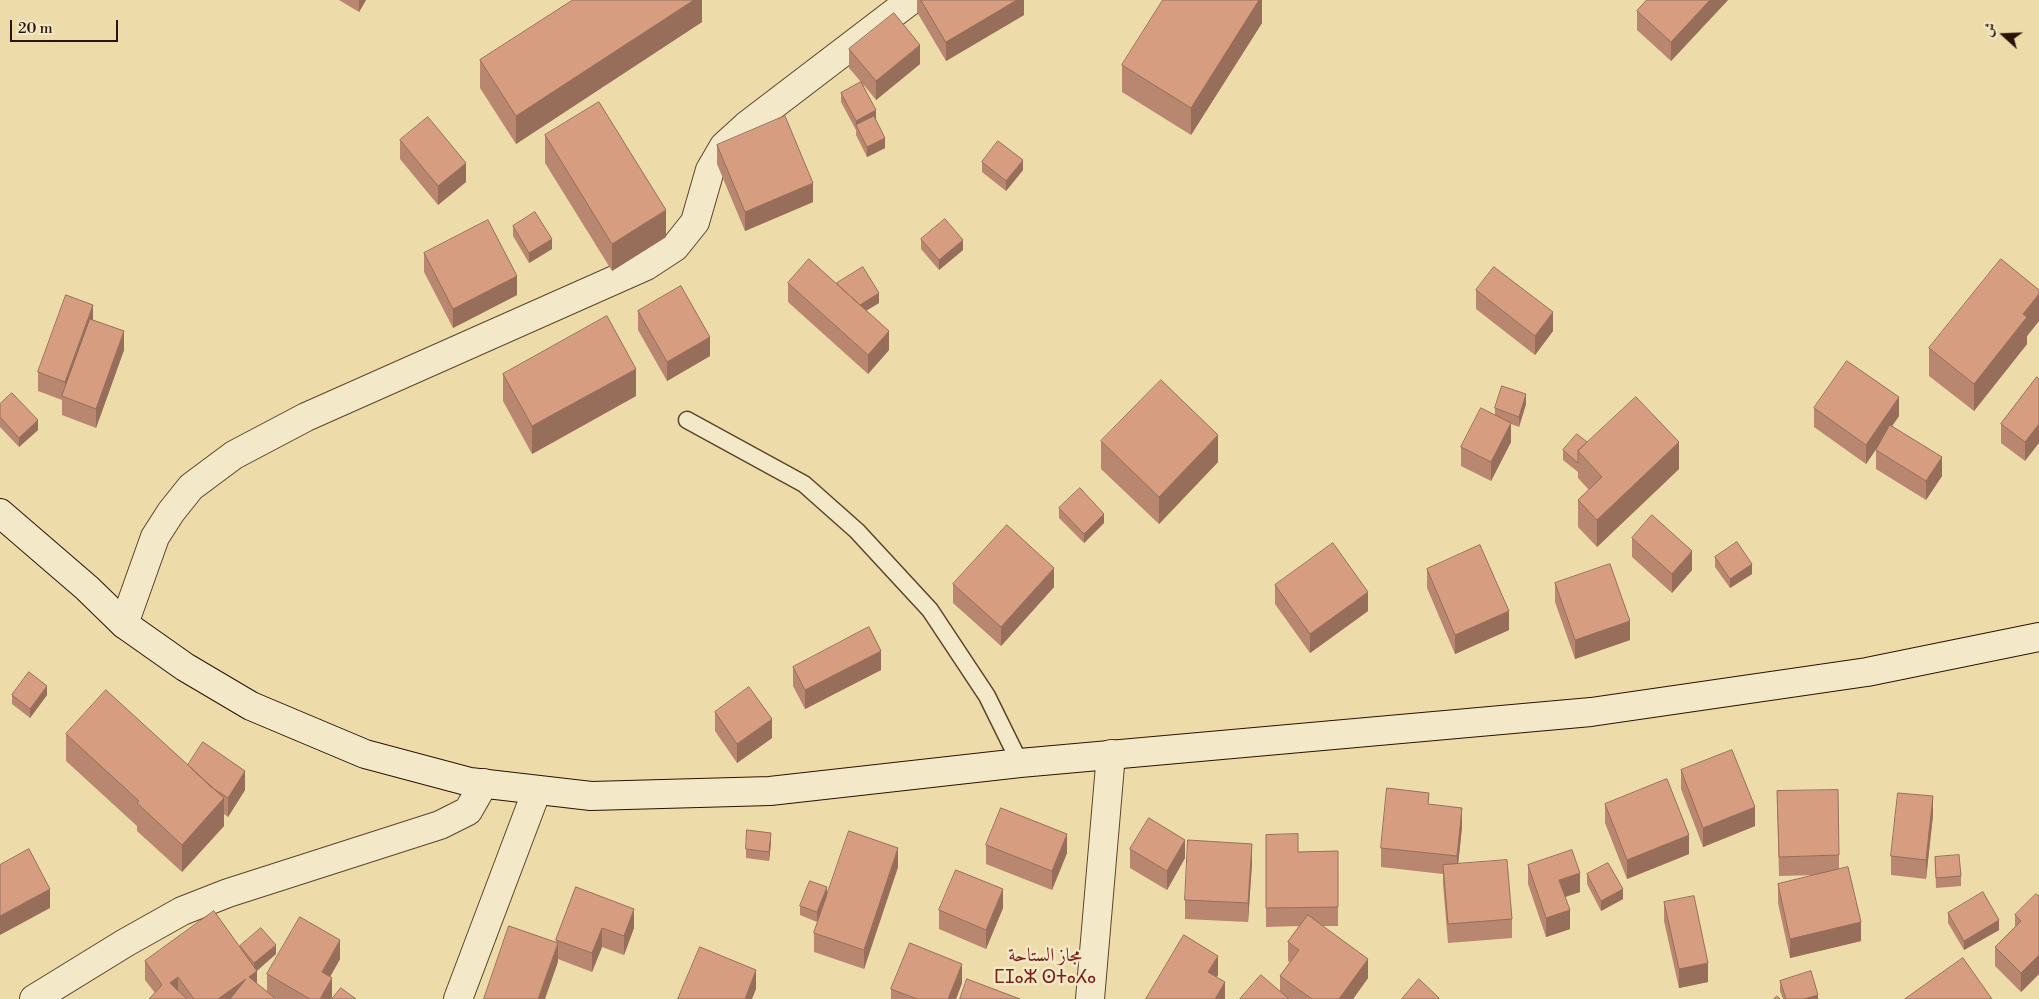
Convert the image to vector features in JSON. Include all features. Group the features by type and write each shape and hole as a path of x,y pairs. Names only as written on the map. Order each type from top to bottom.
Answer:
{"main road":[{"path":"124,624 155,536 171,512 192,487 234,455 306,417 646,266 675,247 695,222 710,170 724,146 746,126 912,0"},
{"path":"0,513 87,588 124,624 186,667 251,706 365,754 470,782 591,796 770,791 1111,754 1591,712 1867,672 2039,637"},
{"path":"1090,999 1111,754"},
{"path":"34,999 125,943 182,911 228,893 440,825 468,811 484,783"},
{"path":"458,999 537,790"}],"lane":[{"path":"687,420 804,484 857,531 930,610 987,696 1020,763"}],"building":[{"path":"573,0 694,0 516,116 480,60"},
{"path":"921,0 1017,0 946,42"},
{"path":"1163,0 1259,0 1191,108 1122,65"},
{"path":"1647,0 1710,0 1671,42 1637,11"},
{"path":"894,13 920,45 876,81 849,49"},
{"path":"861,82 876,110 856,121 841,93"},
{"path":"599,102 666,210 612,244 545,135"},
{"path":"785,116 813,183 745,212 717,145"},
{"path":"874,116 885,138 867,147 856,125"},
{"path":"428,117 466,163 438,186 400,140"},
{"path":"998,141 1023,160 1006,181 982,162"},
{"path":"535,212 552,239 529,253 513,226"},
{"path":"945,219 963,240 939,260 921,239"},
{"path":"488,220 517,276 453,309 424,253"},
{"path":"809,259 889,331 868,355 788,283"},
{"path":"2001,259 2039,290 2039,294 2023,314 2027,317 1974,384 1929,348"},
{"path":"863,267 879,293 860,305 837,283"},
{"path":"1494,267 1553,312 1535,336 1476,290"},
{"path":"681,286 710,337 667,362 638,311"},
{"path":"66,295 93,305 65,382 38,372"},
{"path":"607,316 636,369 532,426 503,374"},
{"path":"90,319 124,331 96,409 62,396"},
{"path":"1847,361 1899,397 1866,445 1814,408"},
{"path":"2037,377 2039,379 2039,424 2025,442 2001,424"},
{"path":"1161,380 1218,435 1159,497 1101,441"},
{"path":"1502,386 1526,394 1519,417 1495,408"},
{"path":"12,393 38,420 19,438 0,417 0,404"},
{"path":"1636,397 1679,442 1597,520 1578,500 1602,477 1578,451"},
{"path":"1481,408 1511,423 1491,462 1461,447"},
{"path":"1890,425 1942,457 1926,481 1876,450"},
{"path":"1577,434 1587,442 1578,451 1578,463 1563,450"},
{"path":"1080,488 1104,514 1084,534 1059,508"},
{"path":"1652,515 1692,551 1672,574 1632,538"},
{"path":"1007,525 1054,568 1001,627 953,584"},
{"path":"1737,542 1752,564 1730,579 1715,557"},
{"path":"1333,543 1368,592 1310,634 1275,585"},
{"path":"1480,545 1509,611 1455,635 1427,569"},
{"path":"1610,564 1630,621 1575,640 1555,583"},
{"path":"869,627 881,651 805,690 793,667"},
{"path":"29,672 47,686 30,709 12,695"},
{"path":"749,687 772,719 737,744 715,712"},
{"path":"106,690 224,798 182,845 137,803 139,801 66,734"},
{"path":"203,742 245,771 228,798 211,787 188,765"},
{"path":"1732,750 1755,807 1703,828 1681,770"},
{"path":"1667,779 1689,835 1627,860 1605,804"},
{"path":"1387,788 1429,793 1428,804 1462,808 1457,856 1381,848"},
{"path":"1838,790 1839,855 1779,857 1777,791"},
{"path":"1898,793 1933,796 1926,860 1891,856"},
{"path":"1001,808 1067,834 1052,871 986,845"},
{"path":"1149,818 1185,840 1167,871 1130,849"},
{"path":"747,830 771,833 769,852 746,849"},
{"path":"849,831 898,848 864,950 814,933"},
{"path":"1298,834 1298,852 1338,851 1338,907 1266,908 1266,835"},
{"path":"1188,840 1252,844 1248,903 1185,900"},
{"path":"29,849 50,889 0,916 0,865"},
{"path":"1572,850 1580,873 1559,880 1570,910 1546,918 1528,865"},
{"path":"1959,855 1961,876 1936,878 1935,857"},
{"path":"1507,860 1512,919 1448,924 1443,865"},
{"path":"1608,863 1623,889 1601,901 1587,874"},
{"path":"1848,867 1861,922 1790,939 1778,884"},
{"path":"956,870 1003,889 986,930 939,910"},
{"path":"810,881 827,887 817,912 800,906"},
{"path":"576,887 634,909 624,936 602,928 592,953 556,940"},
{"path":"1983,892 1999,920 1964,941 1948,913"},
{"path":"2036,894 2039,896 2039,955 2021,973 1995,947 2021,921 2015,915"},
{"path":"1694,896 1708,963 1679,969 1664,902"},
{"path":"214,911 257,971 249,977 276,999 230,999 246,979 218,999 194,999 178,977 170,983 187,999 149,999 162,985 145,961"},
{"path":"1308,915 1368,959 1339,999 1312,999 1280,976 1299,950 1288,942"},
{"path":"300,917 340,940 322,972 332,978 320,999 310,999 267,974"},
{"path":"509,926 558,943 538,999 484,999"},
{"path":"261,928 276,945 254,963 240,946"},
{"path":"1184,935 1218,956 1208,972 1225,982 1215,999 1146,999"},
{"path":"910,943 962,964 948,999 917,999 891,989"},
{"path":"700,947 756,970 745,999 678,999"},
{"path":"1963,958 1992,999 1905,999"},
{"path":"1811,971 1818,995 1804,999 1786,999 1780,981"},
{"path":"1261,975 1289,999 1240,999"},
{"path":"967,979 1020,999 960,999"},
{"path":"1419,979 1439,998 1438,999 1402,999"},
{"path":"341,988 356,999 332,999"}],"district":[{"name":"مجاز الستاحة ⵎⵊⴰⵣ ⵙⵜⴰⵃⴰ","path":"1045,967"}]}
